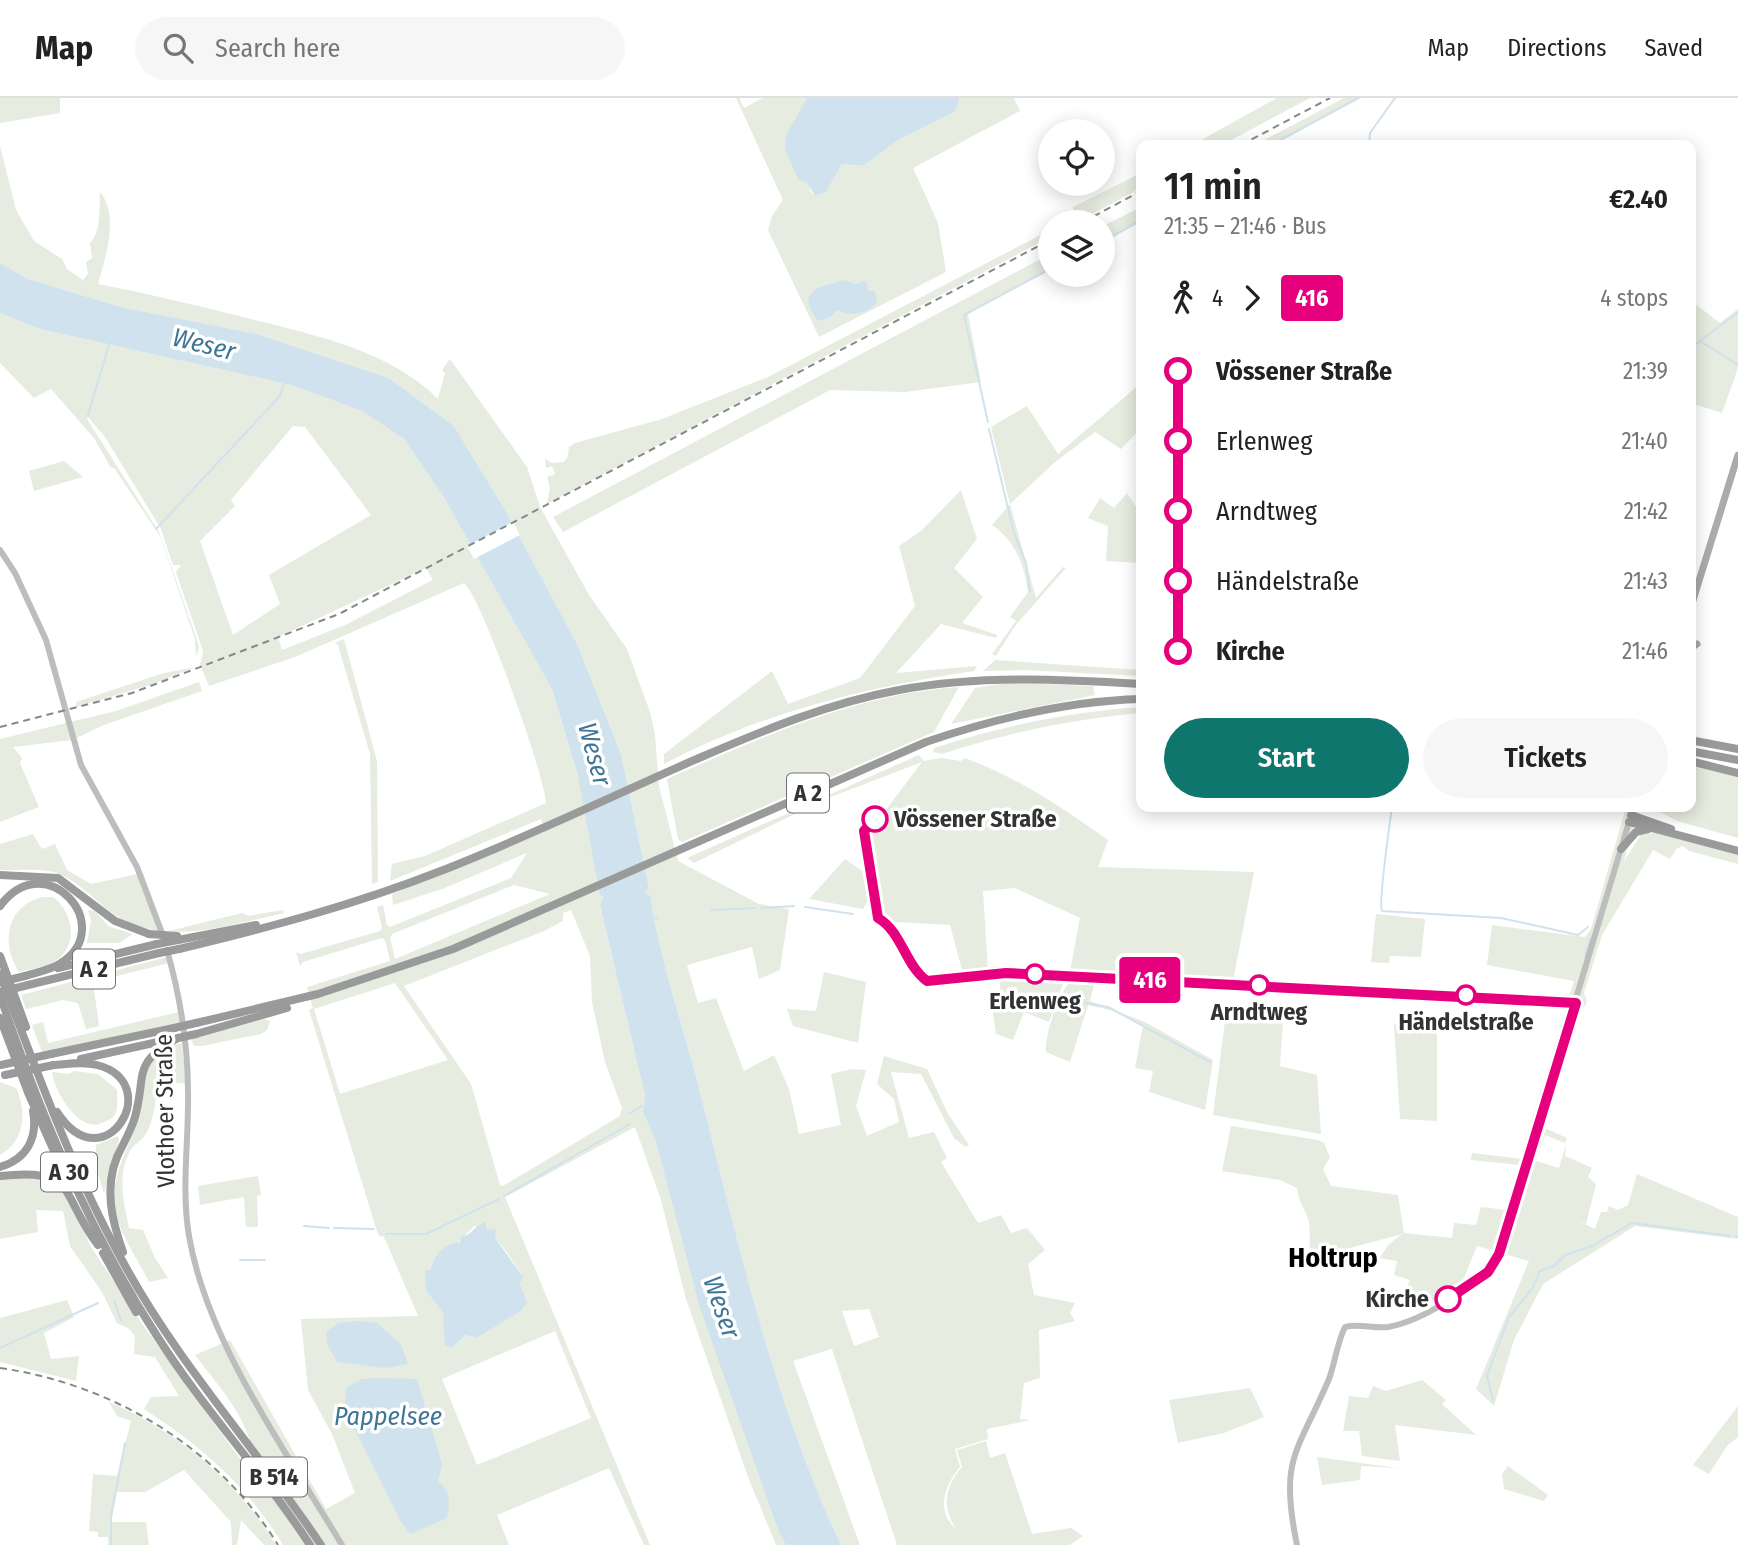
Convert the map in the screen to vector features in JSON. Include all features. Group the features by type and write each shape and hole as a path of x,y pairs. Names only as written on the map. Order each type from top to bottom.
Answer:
{"highway":[{"path":"0,875 34,874 58,878 115,921 178,942 287,922 398,887 539,829 769,727 841,703 899,690 963,681 1037,678 1136,684"},
{"name":"A 2","path":"0,1065 196,1023 253,1015 416,963 558,904 926,742 1023,714 1136,700"},
{"path":"1696,741 1738,749"},
{"path":"1696,752 1738,760"},
{"path":"1696,762 1738,773"},
{"path":"1631,814 1651,828 1738,849"},
{"path":"1631,814 1738,849"},
{"path":"1621,849 1636,832 1651,828"},
{"path":"0,906 19,887 41,884 62,890 78,910 81,933 75,951 59,964 25,976"},
{"path":"0,982 158,949 202,935 234,932"},
{"name":"A 2","path":"0,994 158,949"},
{"path":"0,956 57,1111 123,1252 173,1344"},
{"name":"A 30","path":"0,974 72,1161 123,1263 173,1344"},
{"name":"A 30","path":"0,994 67,1168 104,1247 158,1338"},
{"path":"2,1076 196,1034 253,1015"},
{"path":"0,1017 29,1095 98,1245 139,1318 158,1338"},
{"path":"123,1252 112,1219 112,1172 134,1119 143,1067 154,1052 178,1038"},
{"path":"54,1065 81,1063 106,1068 116,1073 128,1093 125,1117 112,1132 103,1136 80,1136 71,1131 57,1111"},
{"path":"0,1167 19,1158 32,1140 34,1115 29,1095"},
{"path":"0,1176 32,1172 54,1179 69,1194 84,1227 98,1245"},
{"name":"B 514","path":"158,1338 223,1428 284,1504 310,1545"},
{"name":"B 514","path":"173,1344 289,1497 321,1545"}],"main road":[{"path":"1696,591 1738,455"},
{"name":"Vlothoer Straße","path":"0,550 15,573 46,640 74,748 90,784 136,867 162,930 173,970 188,1072 186,1211 201,1283 228,1349 342,1545"},
{"path":"1297,1545 1289,1489 1294,1453 1329,1379 1345,1327 1392,1326 1424,1314 1479,1279 1499,1254 1631,814"}],"shaded area":[{"path":"0,98 60,98 60,113 0,123"},
{"path":"736,98 739,98 744,108 763,98 807,98 794,121 811,192 815,196 826,192 842,164 863,166 900,139 954,112 958,98 1014,98 1020,111 913,168 938,223 946,272 819,337 768,230 772,216 783,200"},
{"path":"1277,98 1310,98 1231,140 1201,140"},
{"path":"1344,98 1361,98 1282,140 1264,140"},
{"path":"0,146 16,210 34,241 62,259 67,269 83,280 88,274 86,262 92,258 90,243 98,226 100,192 106,202 110,225 98,284 235,315 342,344 394,366 438,399 445,373 442,370 450,359 527,467 540,507 589,595 627,649 650,712 655,735 659,786 678,861 759,904 789,909 780,970 759,979 752,947 687,965 698,1003 716,998 744,1071 774,1055 789,1089 799,1134 841,1125 831,1074 852,1069 866,1070 856,1106 867,1136 899,1122 894,1099 877,1084 884,1056 927,1069 948,1114 969,1145 966,1147 954,1138 921,1074 891,1072 909,1138 934,1132 947,1158 941,1162 978,1223 1001,1215 1011,1233 1027,1228 1045,1250 1028,1264 1034,1295 1075,1303 1070,1313 1075,1321 1039,1330 1040,1378 1024,1383 1020,1419 1031,1420 987,1429 988,1439 955,1449 960,1467 950,1481 944,1506 950,1522 956,1529 948,1512 947,1497 952,1482 962,1467 957,1450 986,1441 990,1458 1005,1453 1032,1534 1071,1528 1083,1536 1070,1545 897,1545 832,1349 793,1361 860,1545 841,1545 797,1438 745,1270 667,973 650,895 643,893 649,888 621,754 577,644 505,510 454,426 389,378 257,334 121,307 28,279 0,263","holes":["869,1309 879,1337 854,1346 842,1311"]},
{"path":"1136,176 1136,191 1100,210 1073,210 1073,207 1095,196 1115,196 1115,186"},
{"path":"1136,210 1136,225 1115,236 1115,220"},
{"path":"1038,236 1038,243 547,504 550,488 547,477 555,474 552,466 546,468 545,459 552,463 564,462 569,447 575,443 662,419 768,377"},
{"path":"1038,260 1038,276 968,314 981,382 905,392 830,390 563,532 553,517"},
{"path":"1696,305 1720,323 1738,309 1738,368 1722,413 1696,405"},
{"path":"0,313 40,329 291,385 362,411 404,439 443,496 552,689 578,776 604,897 600,907 645,1096 643,1112 655,1139 699,1305 786,1545 776,1545 748,1477 686,1299 661,1200 635,1127 505,1197 650,1545 644,1545 609,1468 497,1515 509,1545 283,1545 255,1504 222,1469 144,1409 151,1397 179,1396 155,1357 134,1354 135,1336 128,1328 117,1323 102,1292 70,1246 63,1211 36,1210 38,1232 0,1239 0,1179 24,1175 53,1181 72,1205 91,1247 145,1328 254,1478 251,1443 245,1427 227,1397 195,1355 230,1340 326,1509 355,1493 332,1434 308,1390 301,1319 418,1316 384,1237 379,1236 375,1225 309,1010 313,1008 307,987 390,961 385,940 382,938 303,962 300,966 296,952 301,954 380,931 382,927 377,907 383,905 387,925 390,927 511,878 527,853 445,888 393,905 392,894 544,832 541,819 390,881 392,864 425,856 546,803 535,759 511,688 484,619 464,583 295,657 209,686 200,665 203,651 176,572 181,565 173,565 161,529 105,437 88,417 159,532 196,637 199,648 196,657 195,639 160,536 114,468 111,468 94,438 51,389 34,398 0,363","holes":["293,426 305,427 371,515 269,575 280,604 233,635 200,541 235,506 231,500","426,568 433,580 345,625 282,650 278,637","514,885 550,894 395,959 390,938 392,934","571,910 590,956 592,1002 605,1062 622,1108 620,1116 503,1186 500,1185 471,1084 404,986 563,921 563,913","395,983 448,1060 340,1094 314,1009","474,1226 482,1229 497,1240 524,1278 519,1283 521,1311 477,1338 467,1335 453,1347 443,1313 426,1291 426,1270 431,1270","555,1331 591,1418 477,1465 442,1379"]},
{"path":"1136,387 1136,433 1121,449 1095,432 1054,463 1010,504 991,427 1027,406 1058,454"},
{"path":"64,461 83,477 34,491 29,471"},
{"path":"961,490 977,539 954,568 983,597 962,623 997,635 996,638 941,624 896,673 977,666 974,671 894,685 815,704 738,730 664,764 664,754 772,671 788,704 860,678 915,606 899,546 922,530"},
{"path":"1127,493 1136,507 1136,563 1106,561 1108,526 1088,518 1100,498 1114,508"},
{"path":"1010,504 1036,598 1063,567 1066,568 1015,626 996,656 992,654 1016,621 1010,617 1028,592 1018,554 992,525"},
{"path":"344,639 377,761 378,882 372,884 370,754 338,645 335,643"},
{"path":"995,660 1136,670 1136,676 1024,670 983,671"},
{"path":"196,667 150,685 76,707 76,702 164,673"},
{"path":"199,682 202,691 104,725 72,740 13,747 22,758 20,763 39,807 0,822 0,739 116,711"},
{"path":"1007,683 1093,686 1095,695 951,724 975,688"},
{"path":"959,687 934,732 682,842 678,839 667,779 737,748 846,708 921,691"},
{"path":"1136,707 1136,714 1065,723 1016,733 942,754 933,752 934,748 985,733 1088,712"},
{"path":"919,755 924,761 941,758 961,761 965,758 1022,784 1056,804 1108,840 1098,867 1254,872 1233,981 1069,976 1080,918 1015,888 983,891 988,972 963,974 950,925 879,921 868,844 870,831 922,762 828,798 694,863 687,858"},
{"path":"1696,767 1738,777 1738,838 1677,821 1660,812 1696,812"},
{"path":"1625,812 1638,812 1624,861 1641,835 1652,832 1738,855 1738,864 1689,851 1683,846 1676,849 1670,859 1653,850 1602,935 1584,993 1587,1002 1579,1016 1545,1128 1567,1138 1565,1143 1545,1135 1536,1161 1559,1168 1566,1144 1565,1156 1592,1168 1588,1177 1596,1184 1586,1224 1576,1220 1595,1229 1601,1212 1607,1212 1609,1206 1618,1210 1628,1205 1637,1174 1738,1217 1738,1239 1635,1226 1543,1284 1514,1340 1494,1406 1476,1389 1529,1261 1477,1246 1462,1283 1422,1308 1403,1296 1410,1280 1394,1275 1397,1261 1380,1258 1388,1245 1402,1234 1309,1259 1309,1226 1297,1188 1280,1180 1222,1171 1231,1126 1324,1143 1330,1157 1323,1169 1331,1186 1398,1195 1404,1233 1452,1238 1454,1223 1476,1225 1481,1207 1506,1210 1520,1165 1471,1160 1472,1153 1523,1159 1522,1151 1574,981 1487,965 1492,925 1585,937 1591,929"},
{"path":"33,834 42,849 55,844 67,870 91,884 143,873 165,931 153,930 124,920 59,874 37,870 0,870 0,844"},
{"path":"845,859 867,874 869,898 863,909 809,899"},
{"path":"43,897 53,897 66,912 71,930 70,940 61,957 52,963 19,972 10,949 10,926 21,908"},
{"path":"88,910 95,911 108,926 133,934 119,943 87,943 91,921"},
{"path":"283,910 284,913 210,929 168,931 242,913 249,916"},
{"path":"1376,914 1425,919 1421,957 1390,956 1389,963 1371,962"},
{"path":"171,956 173,962 93,982 99,1026 86,1029 78,1003 63,1000 26,1009 21,995"},
{"path":"824,972 866,982 858,1043 793,1026 787,1009 816,1011"},
{"path":"999,972 1039,973 1065,978 1049,1022 1024,1012 1013,1040 996,1034 991,1001 1001,999"},
{"path":"1074,979 1095,981 1090,1001 1145,1022 1213,1060 1205,1110 1149,1092 1153,1071 1135,1068 1143,1025 1114,1011 1088,1005 1070,1062 1046,1052 1054,1012 1063,991"},
{"path":"183,1011 184,1022 42,1052 32,1025 43,1022 48,1043"},
{"path":"263,1019 270,1021 267,1030 261,1034 202,1046 194,1046 191,1039"},
{"path":"1225,1021 1283,1022 1280,1066 1317,1075 1321,1134 1213,1115"},
{"path":"1394,1024 1437,1026 1437,1121 1400,1119"},
{"path":"182,1043 186,1083 157,1084 150,1125 144,1137 130,1151 123,1172 129,1228 143,1230 155,1258 168,1278 149,1282 118,1222 115,1188 117,1175 139,1115 148,1068 161,1052"},
{"path":"74,1071 98,1074 117,1090 117,1110 113,1117 95,1125 86,1123 70,1109 58,1090 52,1072 69,1074"},
{"path":"0,1082 16,1088 22,1107 22,1125 15,1142 0,1155"},
{"path":"118,1136 104,1194 96,1167 96,1145"},
{"path":"258,1176 261,1195 257,1196 258,1227 246,1227 244,1197 200,1205 198,1186"},
{"path":"67,1300 74,1317 44,1333 51,1359 79,1356 76,1381 0,1362 0,1318"},
{"path":"1422,1380 1446,1400 1442,1404 1476,1435 1395,1425 1400,1461 1362,1456 1359,1431 1343,1431 1349,1396 1368,1398 1373,1386 1386,1391"},
{"path":"1250,1388 1264,1417 1224,1433 1178,1443 1169,1400"},
{"path":"109,1402 157,1427 203,1460 244,1500 276,1545 264,1545 241,1520 237,1545 232,1545 231,1522 184,1470 145,1492 117,1492 111,1522 146,1522 149,1545 108,1545 108,1537 98,1537 98,1532 89,1531 93,1474 117,1476 131,1421 117,1416"},
{"path":"1738,1406 1738,1437 1727,1446 1709,1474 1693,1465"},
{"path":"1317,1457 1398,1468 1361,1466 1360,1480 1322,1485"},
{"path":"1508,1466 1548,1495 1544,1501 1504,1489 1502,1474"}],"water":[{"path":"807,98 958,98 959,102 954,112 900,139 863,166 842,164 826,192 815,196 808,184 798,179 785,149 786,135"},
{"name":"Weser","path":"0,263 28,279 121,307 257,334 389,378 454,426 505,510 577,644 621,754 649,888 644,893 650,895 667,973 745,1270 797,1438 841,1545 786,1545 779,1532 699,1305 655,1139 643,1112 645,1096 600,906 604,896 600,895 578,776 552,689 443,496 404,439 362,411 291,385 40,329 0,313"},
{"path":"844,280 854,284 866,281 869,291 875,291 877,302 864,312 853,314 837,310 829,318 818,321 810,309 808,297 817,288"},
{"path":"485,1222 487,1230 496,1229 495,1238 524,1278 519,1283 527,1302 521,1311 477,1338 466,1335 453,1347 445,1346 443,1313 426,1291 425,1270 431,1270 441,1250 460,1242 461,1237"},
{"path":"338,1323 377,1323 401,1344 408,1364 386,1368 337,1362 328,1346 326,1332"},
{"name":"Pappelsee","path":"362,1379 417,1379 442,1464 438,1481 448,1498 447,1518 410,1534 400,1520 344,1408 347,1387"}],"pier":[{"path":"513,522 520,535 474,559 467,546"}],"waterway":[{"path":"1280,140 1358,98"},
{"path":"1369,140 1370,133 1395,98"},
{"path":"1115,235 1136,223"},
{"path":"988,422 964,315 1038,275"},
{"path":"1700,341 1738,312"},
{"path":"1696,344 1700,341 1738,365"},
{"path":"88,415 109,345"},
{"path":"156,529 280,396 284,383"},
{"path":"989,429 1014,533 1026,563 1030,592"},
{"path":"1391,812 1382,911 1501,918 1578,935 1588,927"},
{"path":"761,908 794,906"},
{"path":"805,907 853,914"},
{"path":"711,910 755,908"},
{"path":"653,919 658,918"},
{"path":"1585,956 1590,939"},
{"path":"1032,998 1056,999"},
{"path":"1061,999 1108,1007 1210,1062"},
{"path":"629,1114 642,1106"},
{"path":"504,1196 630,1124"},
{"path":"386,1234 426,1234 499,1199"},
{"path":"1493,1401 1487,1376 1509,1317 1532,1289 1540,1271 1554,1266 1565,1255 1592,1246 1632,1223 1730,1236"},
{"path":"304,1226 329,1228"},
{"path":"334,1228 374,1229"},
{"path":"240,1260 265,1260"},
{"path":"114,1301 121,1320"},
{"path":"0,1348 98,1303"},
{"path":"111,1516 125,1443"},
{"path":"111,1517 111,1545"}],"railway":[{"path":"1250,140 1330,98"},
{"path":"1105,210 1136,194"},
{"path":"0,727 132,693 339,614 1038,246"},
{"path":"0,1368 42,1376 82,1389 121,1405 159,1426 193,1450 225,1478 253,1510 278,1545"}],"bus line":[{"name":"416","path":"875,819 864,831 878,918 887,923 914,966 927,981 1006,973 1576,1003 1499,1254 1488,1272 1448,1299"}],"place":[{"name":"Vössener Straße","path":"875,819"},
{"name":"Erlenweg","path":"1035,974"},
{"name":"Arndtweg","path":"1259,985"},
{"name":"Händelstraße","path":"1466,995"},
{"name":"Kirche","path":"1448,1299"}],"district":[{"name":"Holtrup","path":"1333,1257"}]}
